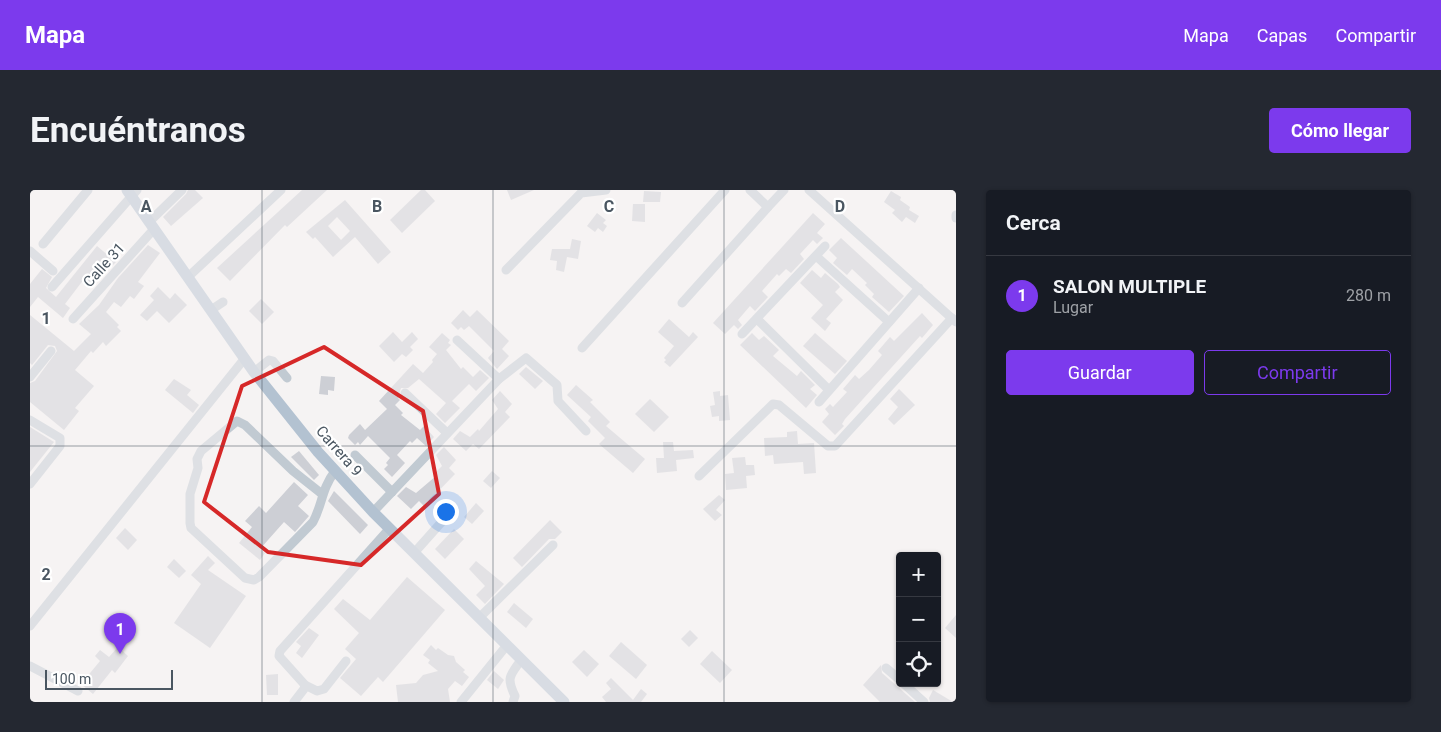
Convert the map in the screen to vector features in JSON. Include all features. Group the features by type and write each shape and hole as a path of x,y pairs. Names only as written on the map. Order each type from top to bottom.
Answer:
{"main road":[{"name":"Carrera 9","path":"132,192 151,226 254,372 335,471 373,512 564,702"}],"street":[{"path":"43,244 88,190"},
{"name":"Calle 31","path":"73,319 182,190"},
{"path":"188,277 281,190"},
{"path":"506,270 580,193 606,190"},
{"path":"582,348 725,190"},
{"path":"750,190 768,207"},
{"path":"682,303 784,190"},
{"path":"699,476 773,404 779,405 828,446 835,446 954,320 809,190"},
{"path":"52,287 132,192"},
{"path":"742,334 825,246"},
{"path":"30,252 53,271"},
{"path":"816,256 888,322"},
{"path":"819,402 919,288"},
{"path":"211,310 223,302"},
{"path":"756,319 829,390"},
{"path":"457,340 499,379"},
{"path":"30,377 51,351"},
{"path":"30,626 245,358"},
{"path":"373,512 499,379 526,358 557,385 558,401 586,431"},
{"path":"254,372 269,360 273,362 286,378"},
{"path":"405,393 447,433"},
{"path":"30,420 60,438 61,442 60,446 30,484"},
{"path":"322,494 293,471 245,425 237,421 201,451 197,459 198,468 190,494 191,528 246,578 254,580 260,577 313,522 318,512 326,483 335,471"},
{"path":"355,455 390,494"},
{"path":"414,553 447,516"},
{"path":"346,661 324,689 317,691 305,684 278,656 280,651 390,528"},
{"path":"478,616 554,545"},
{"path":"478,616 512,579"},
{"path":"461,702 507,645"},
{"path":"513,702 515,696 509,683 509,677 521,660"},
{"path":"30,666 78,691"},
{"path":"886,668 896,677"},
{"path":"294,702 304,689 305,684"},
{"path":"907,687 924,702"}],"highlighted area":[{"path":"324,347 423,411 439,494 361,565 268,552 204,502 242,386"}],"building":[{"path":"188,190 195,190 203,198 171,226 163,217"},
{"path":"302,190 327,190 287,227 285,225 230,281 217,268"},
{"path":"421,190 425,190 435,201 402,233 390,220"},
{"path":"507,190 534,190 511,200"},
{"path":"644,191 661,192 660,202 643,202"},
{"path":"891,191 901,197 900,200 910,207 909,210 919,216 915,223 906,217 902,222 892,213 895,210 884,202"},
{"path":"345,200 391,252 378,264 355,237 333,257 315,237 313,239 306,232","holes":["337,217 350,231 341,240 328,226"]},
{"path":"633,204 645,204 645,222 632,221"},
{"path":"597,213 606,220 603,223 607,226 603,232 598,228 595,232 587,226"},
{"path":"813,213 825,224 817,233 823,238 817,244 813,240 800,254 804,259 791,273 786,269 779,276 777,274 762,291 768,297 755,311 750,306 738,320 742,325 738,329 734,325 725,334 713,323"},
{"path":"841,238 904,296 889,312 872,297 874,294 865,285 867,283 852,269 847,275 833,263 837,258 829,250"},
{"path":"572,239 581,241 578,259 567,257 564,272 556,270 557,261 550,260 552,249 570,249"},
{"path":"148,245 160,253 138,282 144,286 134,299 130,296 121,307 114,302 106,312 119,325 117,327 121,331 106,346 103,342 93,353 91,351 75,370 94,386 75,408 79,411 64,430 30,402 30,383 35,381 57,351 55,346 48,345 32,365 30,363 30,315 74,351 91,334 79,324 99,305 118,278"},
{"path":"97,246 116,262 108,270 104,266 90,283 84,279 65,304 70,308 63,318 38,297 30,307 30,284 42,269 52,277 46,288 56,297"},
{"path":"812,270 821,278 825,273 838,284 840,287 835,292 843,300 826,319 831,323 825,331 811,318 823,305 800,283"},
{"path":"158,287 170,299 175,293 187,305 169,323 157,311 147,321 140,315 154,300 150,296"},
{"path":"261,299 274,312 262,324 249,311"},
{"path":"463,310 470,317 477,310 509,341 502,349 509,356 497,369 488,358 494,351 469,326 464,330 461,327 458,330 451,323"},
{"path":"922,313 933,325 922,338 920,336 845,419 842,424 844,426 835,435 822,422 829,414 825,409 830,404 833,407 847,392 843,389 855,375 859,379 869,370 882,355 878,351 890,337 894,341"},
{"path":"669,319 689,337 693,332 698,337 670,367 664,362 666,360 664,358 674,346 658,332"},
{"path":"393,332 402,342 412,332 418,339 410,347 413,350 406,357 402,354 394,362 379,346"},
{"path":"442,333 450,340 448,343 451,345 446,350 461,369 463,367 473,377 480,370 489,378 476,391 469,384 452,401 460,408 445,423 436,414 446,403 419,379 408,388 401,388 398,398 400,400 395,405 403,413 401,415 420,430 424,426 434,437 426,446 417,438 412,443 410,441 397,455 405,463 392,477 384,469 388,465 386,463 390,458 368,436 360,445 358,442 355,445 348,438 349,435 360,424 365,430 387,409 379,401 413,364 423,373 433,362 432,360 437,354 429,347"},
{"path":"752,333 759,340 764,336 779,350 773,356 797,376 801,371 815,385 810,389 817,395 806,408 740,345"},
{"path":"815,333 847,361 835,374 803,346"},
{"path":"526,367 543,381 535,389 519,374"},
{"path":"321,376 335,377 334,391 328,390 328,395 319,394"},
{"path":"174,379 191,390 187,395 199,405 193,413 165,390"},
{"path":"576,385 593,400 590,402 610,422 606,426 645,459 633,473 599,444 605,438 588,421 591,417 567,395"},
{"path":"899,389 915,405 894,425 888,419 898,407 890,399"},
{"path":"500,391 512,404 505,412 510,417 479,449 473,444 466,451 453,439 460,431 470,437 478,429 479,431 498,409 492,400"},
{"path":"720,391 720,396 728,395 730,420 719,421 719,416 712,417 710,406 715,405 713,392"},
{"path":"650,399 669,417 654,432 635,414"},
{"path":"30,427 54,442 30,472"},
{"path":"797,431 798,444 814,443 816,473 804,474 803,462 774,464 773,455 765,456 764,438 787,437 787,432"},
{"path":"663,442 673,442 674,451 693,450 694,458 676,460 677,471 657,473 656,458 664,458"},
{"path":"444,447 456,460 449,468 455,474 424,506 419,501 411,509 397,496 406,487 416,493 436,476 434,474 442,466 436,455"},
{"path":"299,451 319,475 314,480 291,457"},
{"path":"745,457 746,465 754,465 755,475 746,476 747,488 726,490 725,474 734,473 732,458"},
{"path":"492,471 500,478 491,488 483,481"},
{"path":"294,482 308,495 298,506 309,516 295,532 284,522 260,549 265,553 260,560 239,543 252,527 245,521 259,506 266,513"},
{"path":"334,491 368,525 360,534 328,501"},
{"path":"719,495 725,500 716,510 722,515 715,521 703,509"},
{"path":"476,503 484,511 472,524 464,517"},
{"path":"550,520 562,532 555,539 549,539 522,567 513,558"},
{"path":"125,528 137,540 128,550 116,538"},
{"path":"454,529 464,539 445,559 435,549"},
{"path":"208,556 215,563 208,570 246,596 210,648 174,623 201,584 191,575"},
{"path":"174,559 186,571 179,578 167,567"},
{"path":"476,561 504,584 485,604 476,595 485,586 469,569"},
{"path":"407,577 445,610 383,682 378,677 361,696 340,678 356,659 345,649 359,633 334,609 343,599 370,620"},
{"path":"514,603 533,619 526,628 507,612"},
{"path":"956,615 956,638 945,628"},
{"path":"309,628 319,635 302,658 296,653 301,646 296,642"},
{"path":"690,630 698,638 689,647 681,639"},
{"path":"621,642 647,665 636,679 609,656"},
{"path":"431,645 436,650 438,648 448,655 454,656 456,662 465,670 463,672 469,677 462,686 455,681 448,689 450,702 398,702 396,685 416,683 423,675 438,671 428,663 430,660 423,655"},
{"path":"118,647 128,656 115,673 112,670 93,694 81,684 100,661 95,656 100,650 109,657"},
{"path":"584,650 599,664 587,677 572,662"},
{"path":"712,651 732,670 720,683 700,664"},
{"path":"881,665 882,673 915,702 880,702 863,685"},
{"path":"494,671 504,680 498,689 487,680"},
{"path":"278,674 278,695 267,695 266,675"},
{"path":"611,678 633,700 641,689 647,694 641,702 606,702 602,697 611,689 606,683"},
{"path":"933,690 953,702 930,702 929,698"}],"place":[{"name":"SALON MULTIPLE","path":"120,654"}]}
